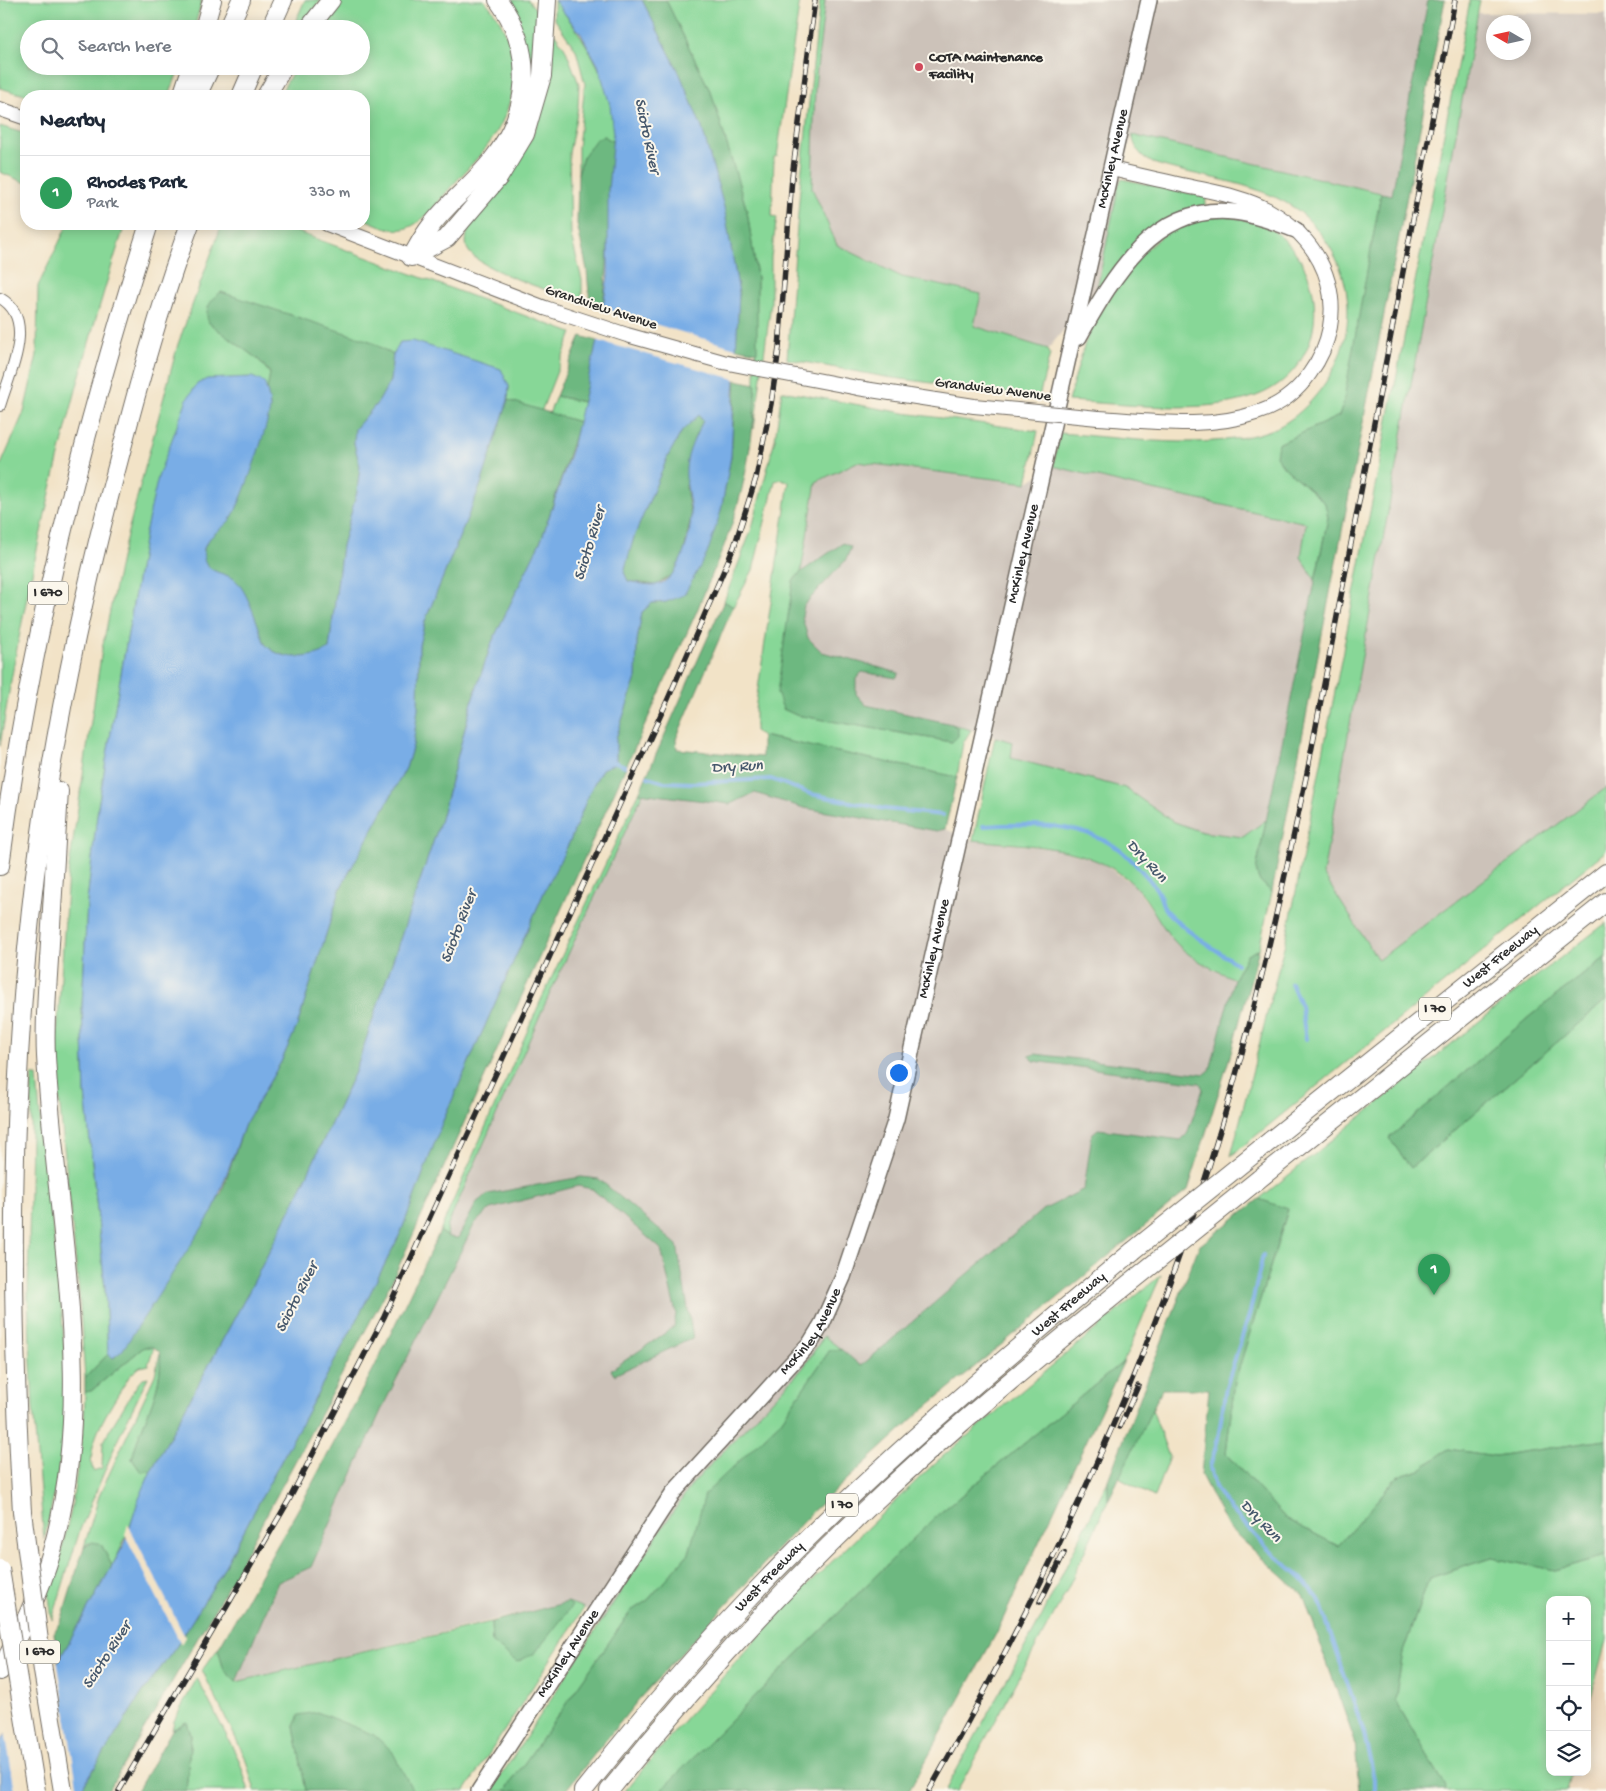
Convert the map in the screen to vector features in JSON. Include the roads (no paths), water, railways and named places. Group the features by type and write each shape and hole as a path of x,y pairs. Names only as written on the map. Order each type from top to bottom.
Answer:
{"highway":[{"path":"206,20 212,0"},
{"path":"232,20 241,0"},
{"path":"274,20 283,0"},
{"path":"315,20 331,0"},
{"path":"411,257 430,226 493,159 516,118 524,84 522,47 508,14 498,0"},
{"path":"411,257 448,238 499,177 525,134 542,76 547,0"},
{"path":"184,90 189,75"},
{"path":"201,90 207,75"},
{"path":"244,90 250,75"},
{"path":"270,90 279,75"},
{"name":"I 670","path":"0,866 27,695 49,588 76,476 118,325 147,230"},
{"name":"I 670","path":"64,1791 43,1671 22,1512 16,1404 13,1250 22,1016 35,875 65,688 90,566 155,328 187,232"},
{"path":"0,1671 27,1618 52,1552 62,1502 71,1438 72,1336 50,1129 46,1051 48,973 65,688"},
{"name":"West Freeway","path":"583,1791 679,1676 779,1566 859,1488 979,1379 1133,1250 1606,873"},
{"name":"West Freeway","path":"609,1791 732,1648 828,1547 888,1489 1007,1383 1606,902"},
{"name":"I 670","path":"0,1569 36,1791"}],"main road":[{"name":"McKinley Avenue","path":"480,1791 673,1492 811,1342 822,1324 842,1279 896,1119 1149,0"},
{"path":"0,110 20,116"},
{"name":"Grandview Avenue","path":"342,230 546,308 627,335 723,362 858,388 974,406 1098,418 1209,422 1232,419 1269,408 1295,392 1321,356 1327,340 1332,311 1330,291 1324,270 1313,249 1296,230 1267,209 1248,202 1110,169"},
{"path":"1069,353 1103,294 1132,256 1147,240 1167,226 1200,213 1217,211 1243,214 1296,230"}],"street":[{"path":"0,298 12,306 20,328 18,344 0,406"}],"water":[{"name":"Scioto River","path":"554,0 642,0 679,72 702,128 724,207 739,293 731,456 721,511 707,554 684,595 666,602 652,603 642,612 637,641 636,678 616,738 616,763 602,769 590,791 570,841 545,890 442,1123 401,1232 355,1323 219,1577 176,1647 142,1693 80,1791 0,1791 0,1742 58,1662 125,1543 138,1501 151,1471 246,1297 298,1195 355,1072 441,819 473,698 492,642 542,538 572,448 597,341 608,276 608,190 613,134 610,105 598,65 581,34","holes":["699,415 703,421 692,444 686,468 691,514 689,533 682,556 671,575 664,582 655,585 628,581 624,572 634,537 668,456 682,431"]},
{"path":"413,341 501,369 509,386 508,400 481,484 425,621 419,645 418,708 413,745 406,768 341,887 297,1026 281,1062 245,1124 213,1211 122,1351 113,1358 108,1354 105,1288 85,1093 82,1007 87,902 98,807 146,529 158,477 187,399 197,384 207,379 252,377 264,382 270,408 265,430 235,513 212,536 205,546 205,563 208,567 234,579 239,584 252,609 265,644 271,650 278,654 296,657 322,653 329,649 342,546 357,492 360,466 354,443 355,429 379,401 390,381 393,355 400,342"}],"waterway":[{"name":"Dry Run","path":"613,761 625,766"},
{"name":"Dry Run","path":"648,777 664,782 692,783 771,779 811,794 885,809 943,815"},
{"name":"Dry Run","path":"983,826 1044,825 1085,833 1103,840 1121,851 1149,879 1157,890 1165,910 1200,940 1237,964"},
{"name":"Dry Run","path":"1291,983 1301,1006 1306,1039"},
{"name":"Dry Run","path":"1263,1255 1250,1312 1226,1387 1218,1439 1210,1467 1215,1487 1225,1503 1267,1548 1302,1579 1319,1599 1364,1733 1374,1779 1374,1791"}],"railway":[{"path":"119,1791 289,1500 384,1317 668,699 734,547 756,478 771,404 779,348 792,177 815,0"},
{"path":"929,1791 1011,1640 1087,1485 1153,1326 1183,1245 1225,1114 1264,967 1308,768 1455,0"},
{"path":"1120,1427 1138,1386"},
{"path":"1040,1602 1064,1553"}],"place":[{"name":"COTA Maintenance Facility","path":"919,67"},
{"name":"Rhodes Park","path":"1434,1295"}]}
